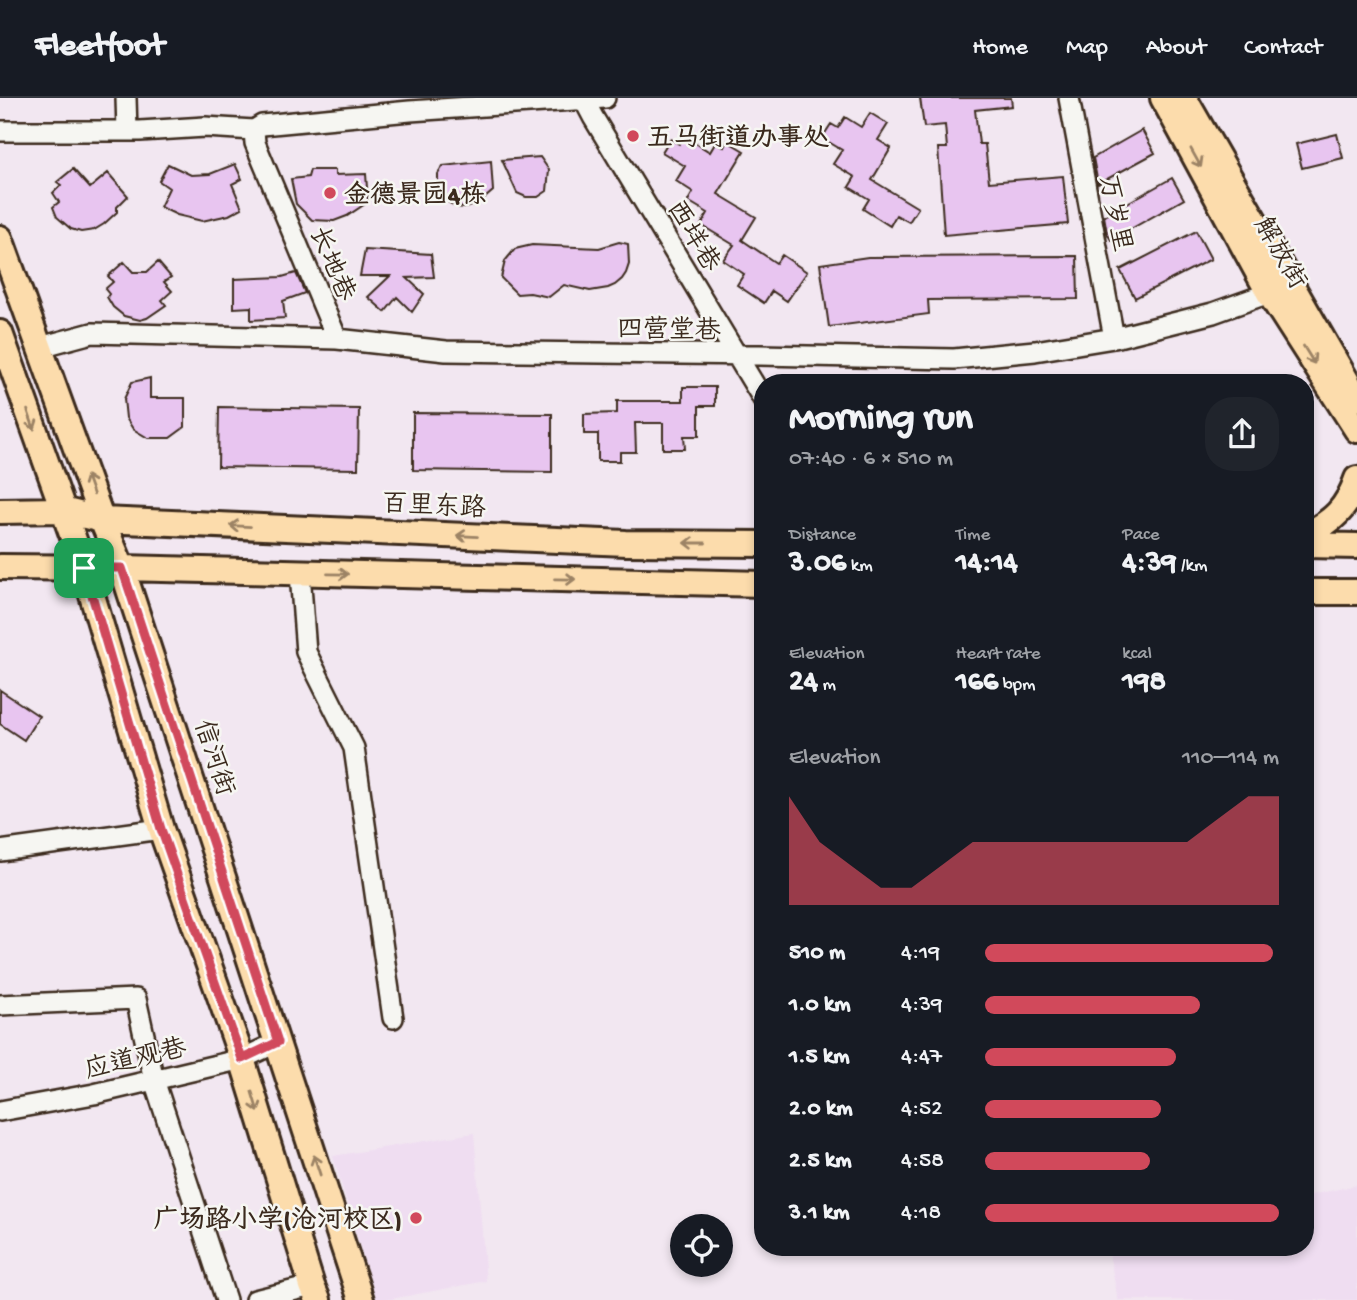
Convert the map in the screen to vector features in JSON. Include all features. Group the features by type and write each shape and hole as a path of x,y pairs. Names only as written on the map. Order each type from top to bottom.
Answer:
{"main road":[{"name":"解放街","path":"1163,98 1279,286 1357,399"},
{"name":"解放街","path":"1184,98 1279,286 1357,430"},
{"name":"信河街","path":"0,238 102,520 122,568 361,1300"},
{"path":"0,333 84,568 161,829 242,1059 315,1293"},
{"path":"1314,531 1325,525 1344,507 1357,479"},
{"name":"百里东路","path":"0,511 62,510 102,520 626,543 754,544"},
{"path":"1314,545 1357,546"},
{"path":"0,567 754,583"},
{"path":"1314,592 1357,592"}],"street":[{"path":"126,98 127,131"},
{"path":"0,131 127,131 205,127 254,130 262,125 410,111 605,98"},
{"name":"万岁里","path":"1069,98 1114,338"},
{"name":"西垟巷","path":"584,99 754,384"},
{"name":"长地巷","path":"254,130 255,143 337,339"},
{"name":"四营堂巷","path":"40,347 92,333 337,339 446,351 954,359 1035,351 1114,338 1213,313 1279,286"},
{"path":"300,573 306,652 354,748 393,1018"},
{"path":"0,851 161,829"},
{"path":"0,1005 136,999 154,1080 226,1300"},
{"name":"应道观巷","path":"0,1111 94,1094 242,1059 278,1042"},
{"path":"255,1300 315,1293"}],"shaded area":[{"name":"广场路小学(沧河校区)","path":"474,1133 486,1281 376,1300 333,1156"},
{"path":"1357,1185 1357,1300 1118,1300 1110,1256 1314,1256 1314,1194"}],"building":[{"path":"920,98 1011,98 1012,106 975,110 979,144 985,144 989,182 1063,176 1068,224 944,235 938,148 947,148 945,125 924,127"},
{"path":"870,113 888,124 878,140 891,148 872,180 918,208 909,222 896,215 890,226 863,209 869,199 849,187 855,177 833,164 842,150 822,138 831,124 838,128 845,117 861,127"},
{"path":"1142,130 1155,153 1098,184 1093,158"},
{"path":"1337,134 1343,158 1302,168 1296,144"},
{"path":"684,136 710,152 716,142 724,147 727,141 744,151 718,194 756,217 742,240 776,263 782,255 807,272 787,301 772,291 764,303 737,285 744,274 723,260 734,245 701,225 708,213 688,201 693,192 676,181 685,166 662,152 670,139 679,144"},
{"path":"540,157 549,170 547,191 538,197 526,197 517,193 502,160"},
{"path":"491,161 493,191 478,204 465,208 456,207 442,198 438,174 443,166"},
{"path":"168,164 191,175 210,174 235,164 242,179 232,184 242,208 229,215 202,221 177,215 160,207 169,188 159,181"},
{"path":"73,169 90,188 108,173 128,196 117,207 117,212 94,230 81,232 71,229 57,217 53,207 59,202 53,193 61,185 57,182"},
{"name":"金德景园4栋","path":"310,170 335,170 335,175 366,174 368,202 334,221 312,220 296,204 291,179 308,177"},
{"path":"1172,178 1184,199 1111,240 1104,216"},
{"path":"1196,231 1211,259 1135,298 1120,270"},
{"path":"619,242 628,244 629,264 622,279 608,288 590,291 564,285 549,297 530,293 517,294 501,278 505,261 515,249 532,245 599,248"},
{"path":"365,250 431,254 434,277 407,278 424,294 412,312 397,297 385,312 368,297 390,276 360,276"},
{"path":"1077,256 1078,299 928,300 929,314 829,327 820,264 868,257"},
{"path":"124,262 133,272 147,272 158,262 171,277 164,282 172,291 162,300 166,305 147,318 140,320 124,316 113,307 107,297 109,294 105,289 113,282 108,276"},
{"path":"296,273 305,293 283,301 285,318 251,320 251,307 234,308 234,279 282,277"},
{"path":"150,378 150,398 185,398 185,427 170,438 148,438 133,429 126,418 124,399 132,382"},
{"path":"683,387 715,387 715,406 699,406 699,436 684,436 685,449 663,449 663,423 635,423 636,452 620,452 620,461 598,461 598,434 584,434 584,414 617,413 617,401 683,401"},
{"path":"219,407 359,409 358,469 218,467"},
{"path":"413,413 552,414 552,472 413,470"},
{"path":"0,690 39,716 24,740 0,724"}],"place":[{"name":"五马街道办事处","path":"633,136"},
{"name":"金德景园4栋","path":"330,193"},
{"name":"广场路小学(沧河校区)","path":"416,1218"}],"route":[{"path":"84,568 122,568 278,1042 242,1059 161,829 84,568"}]}
